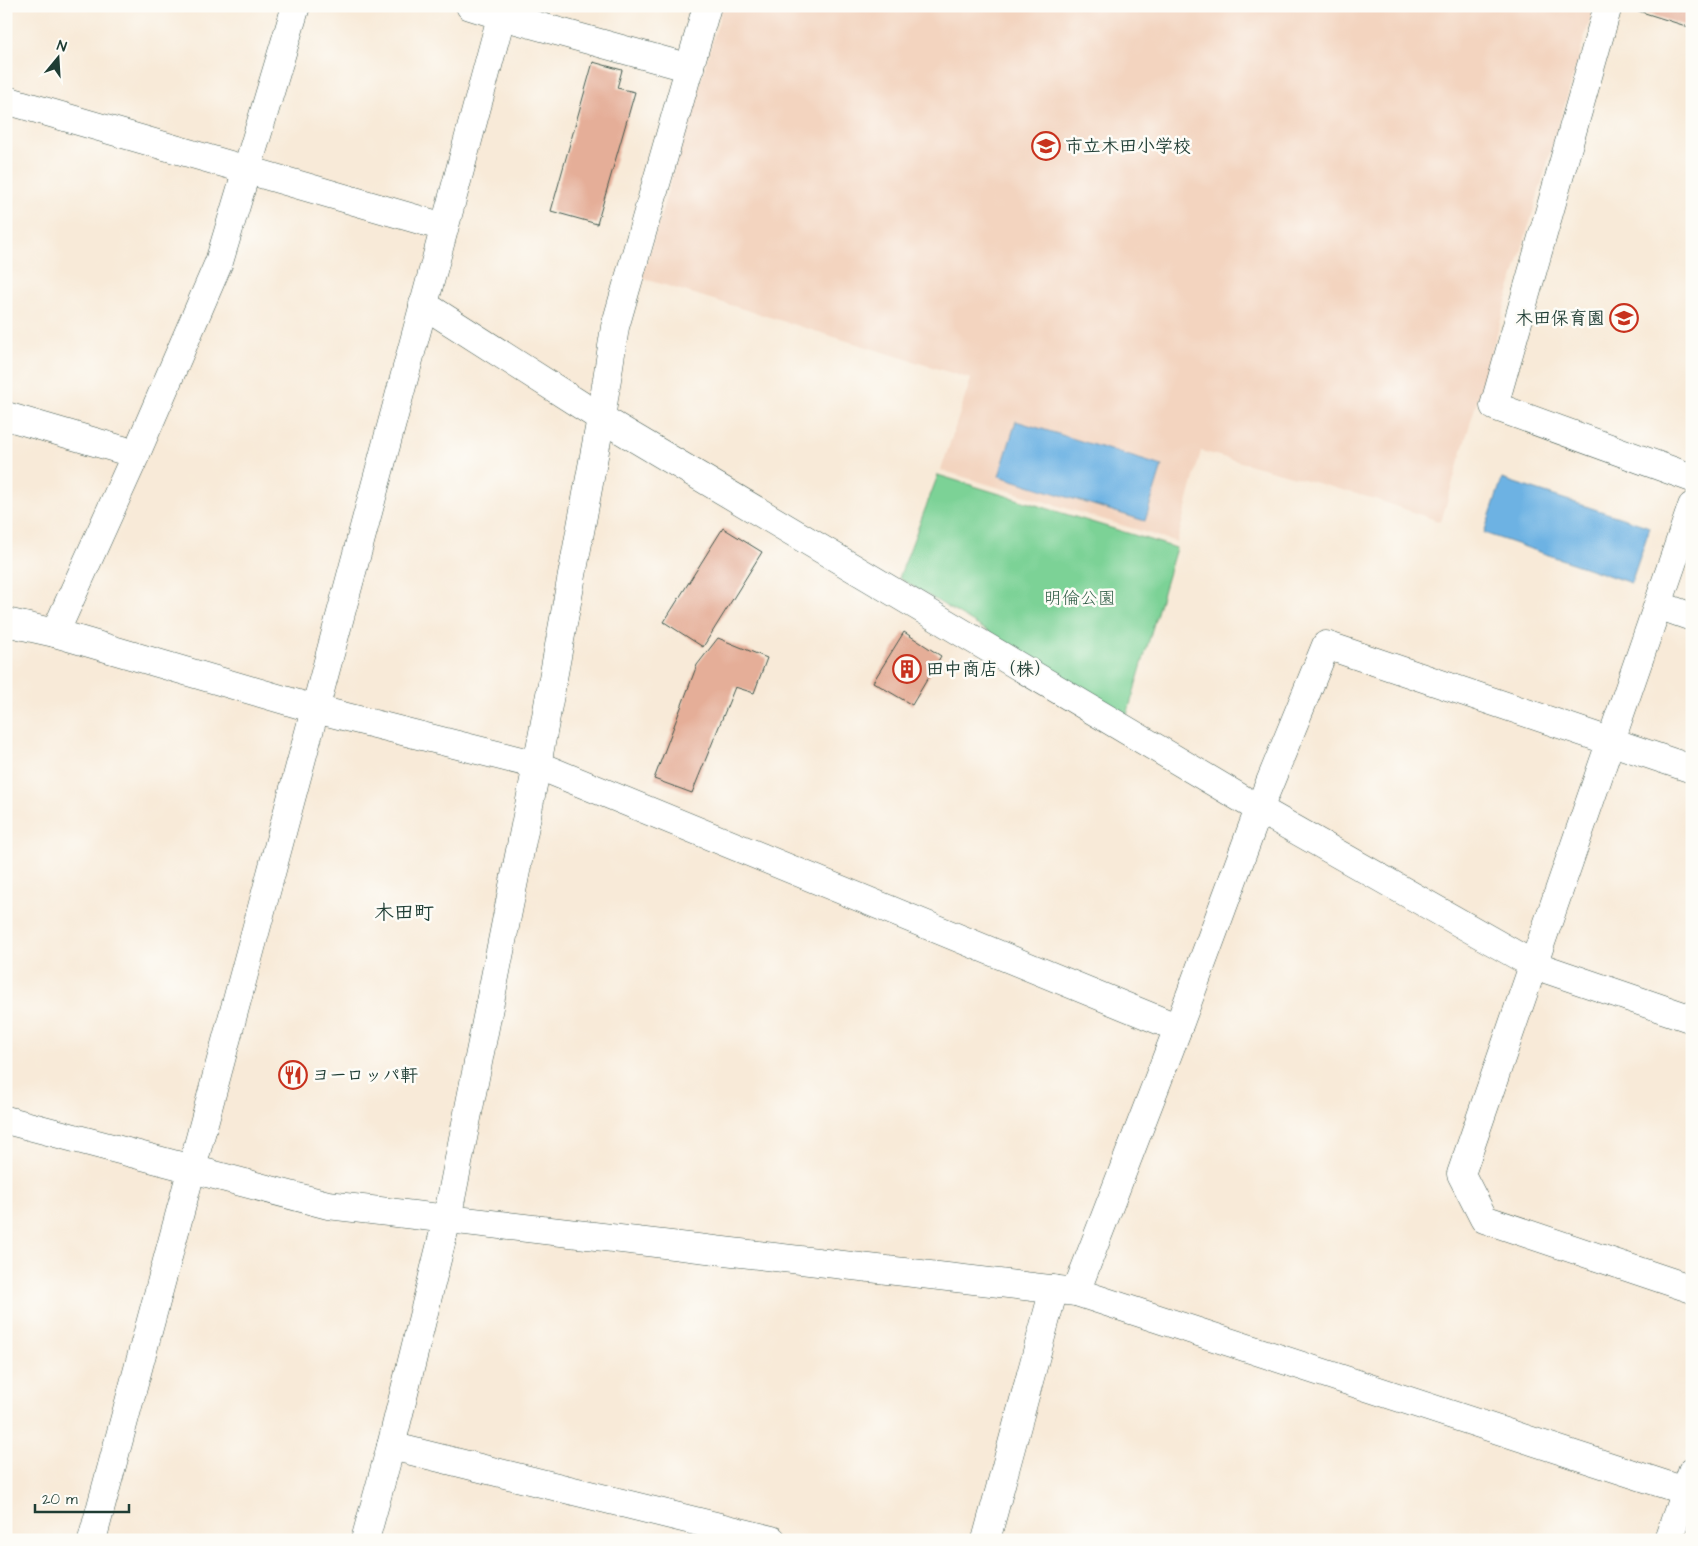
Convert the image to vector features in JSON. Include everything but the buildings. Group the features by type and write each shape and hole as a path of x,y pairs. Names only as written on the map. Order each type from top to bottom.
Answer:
{"street":[{"path":"55,633 136,454 219,262 296,6"},
{"path":"470,6 503,11 690,68"},
{"path":"365,1540 391,1446 447,1218 537,766 601,418 615,327 707,6"},
{"path":"1608,6 1494,406 1692,478"},
{"path":"92,1540 503,11"},
{"path":"6,100 444,227"},
{"path":"423,304 601,418 1259,809 1534,965 1692,1019"},
{"path":"6,416 136,454"},
{"path":"1692,506 1461,1174 1484,1219 1692,1289"},
{"path":"1658,605 1692,617"},
{"path":"6,622 55,633 315,709 537,766 1178,1028"},
{"path":"986,1540 1065,1291 1178,1028 1259,809 1326,645 1692,769"},
{"path":"6,1120 328,1205 1065,1291 1688,1481 1668,1540"},
{"path":"391,1446 772,1540"}],"shaded area":[{"path":"723,6 1594,6 1441,522 1375,499 1201,451 1177,542 941,470 971,379 642,278"}],"green space":[{"name":"明倫公園","path":"938,475 1176,548 1127,715 899,578"}],"water":[{"path":"1016,421 1162,466 1145,521 999,476"},
{"path":"1502,479 1650,527 1631,583 1484,533"}],"place":[{"name":"市立木田小学校","path":"1046,146"},
{"name":"木田保育園","path":"1624,318"},
{"name":"田中商店（株）","path":"907,669"},
{"name":"ヨーロッパ軒","path":"293,1075"}],"district":[{"name":"木田町","path":"404,912"}]}
